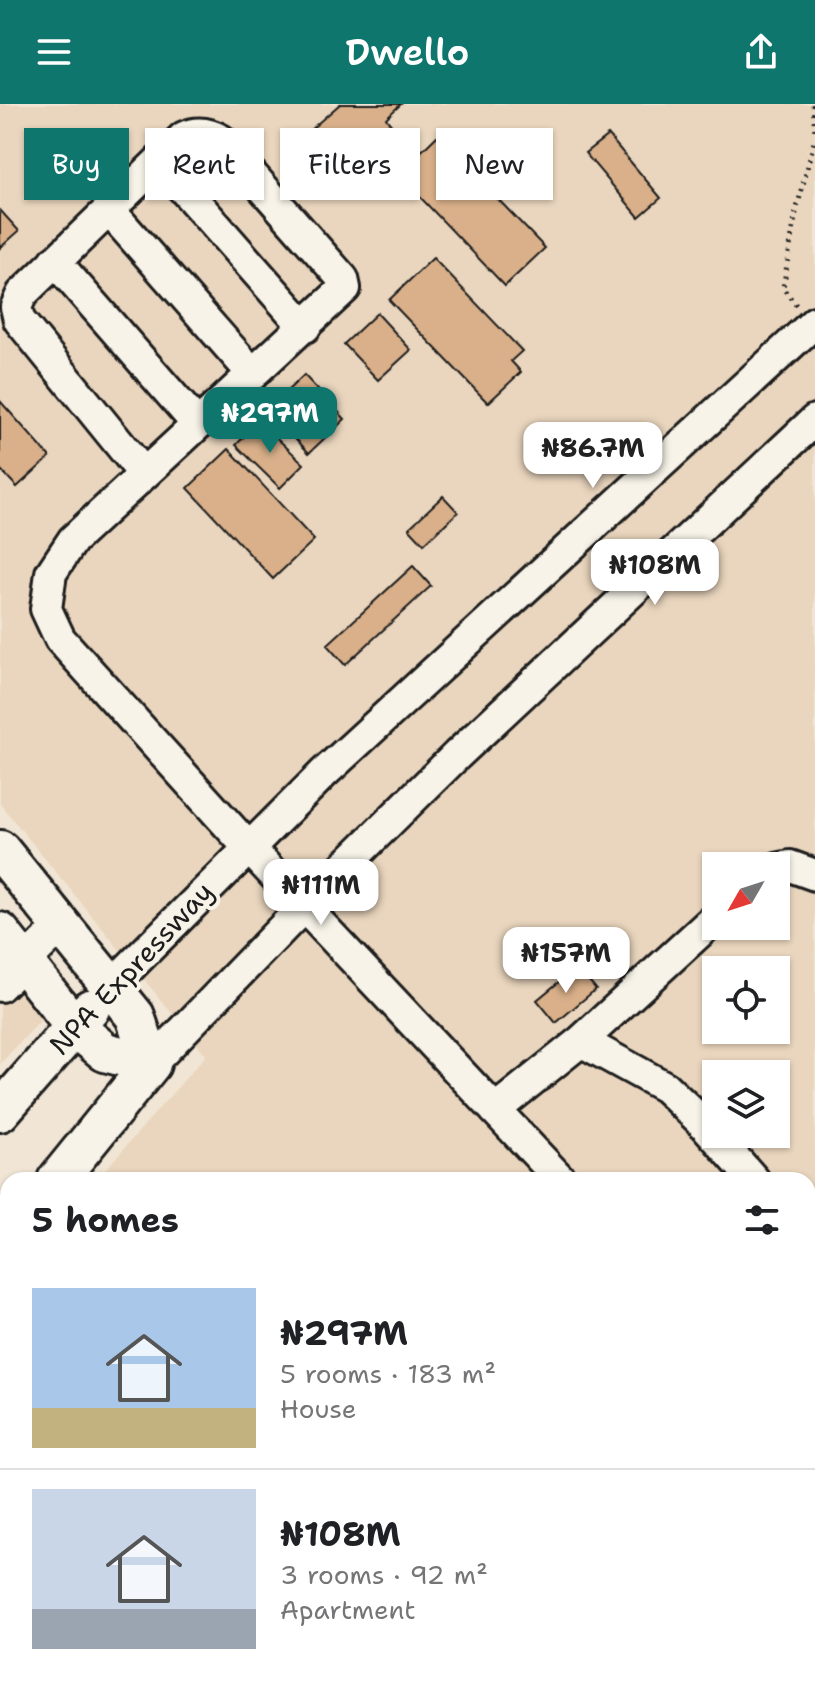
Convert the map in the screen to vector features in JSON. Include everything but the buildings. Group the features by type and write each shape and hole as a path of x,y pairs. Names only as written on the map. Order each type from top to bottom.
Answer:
{"main road":[{"path":"0,850 135,1016 151,1064"},
{"path":"0,932 11,973 105,1052 151,1064"},
{"name":"NPA Expressway","path":"0,1112 111,986"},
{"path":"63,1172 151,1064"}],"street":[{"path":"143,473 16,313 22,294 145,175"},
{"path":"264,189 343,279 343,293 73,540 51,573 46,609 60,639 248,847 553,1172"},
{"path":"193,200 305,327"},
{"path":"109,210 253,374"},
{"path":"55,261 197,424"},
{"name":"NPA Expressway","path":"111,986 324,773 814,323"},
{"path":"151,1064 304,906 457,755 815,420"},
{"path":"790,866 815,875"},
{"path":"11,973 61,926"},
{"path":"495,1110 581,1041 702,930"},
{"path":"581,1041 665,1087 706,1126 747,1172"}],"path":[{"path":"813,104 815,135 796,212 783,288 814,323"}],"shaded area":[{"path":"0,104 815,104 815,1172 103,1172 206,1055 0,804"},
{"path":"0,936 35,986 41,1020 0,1064"}]}
